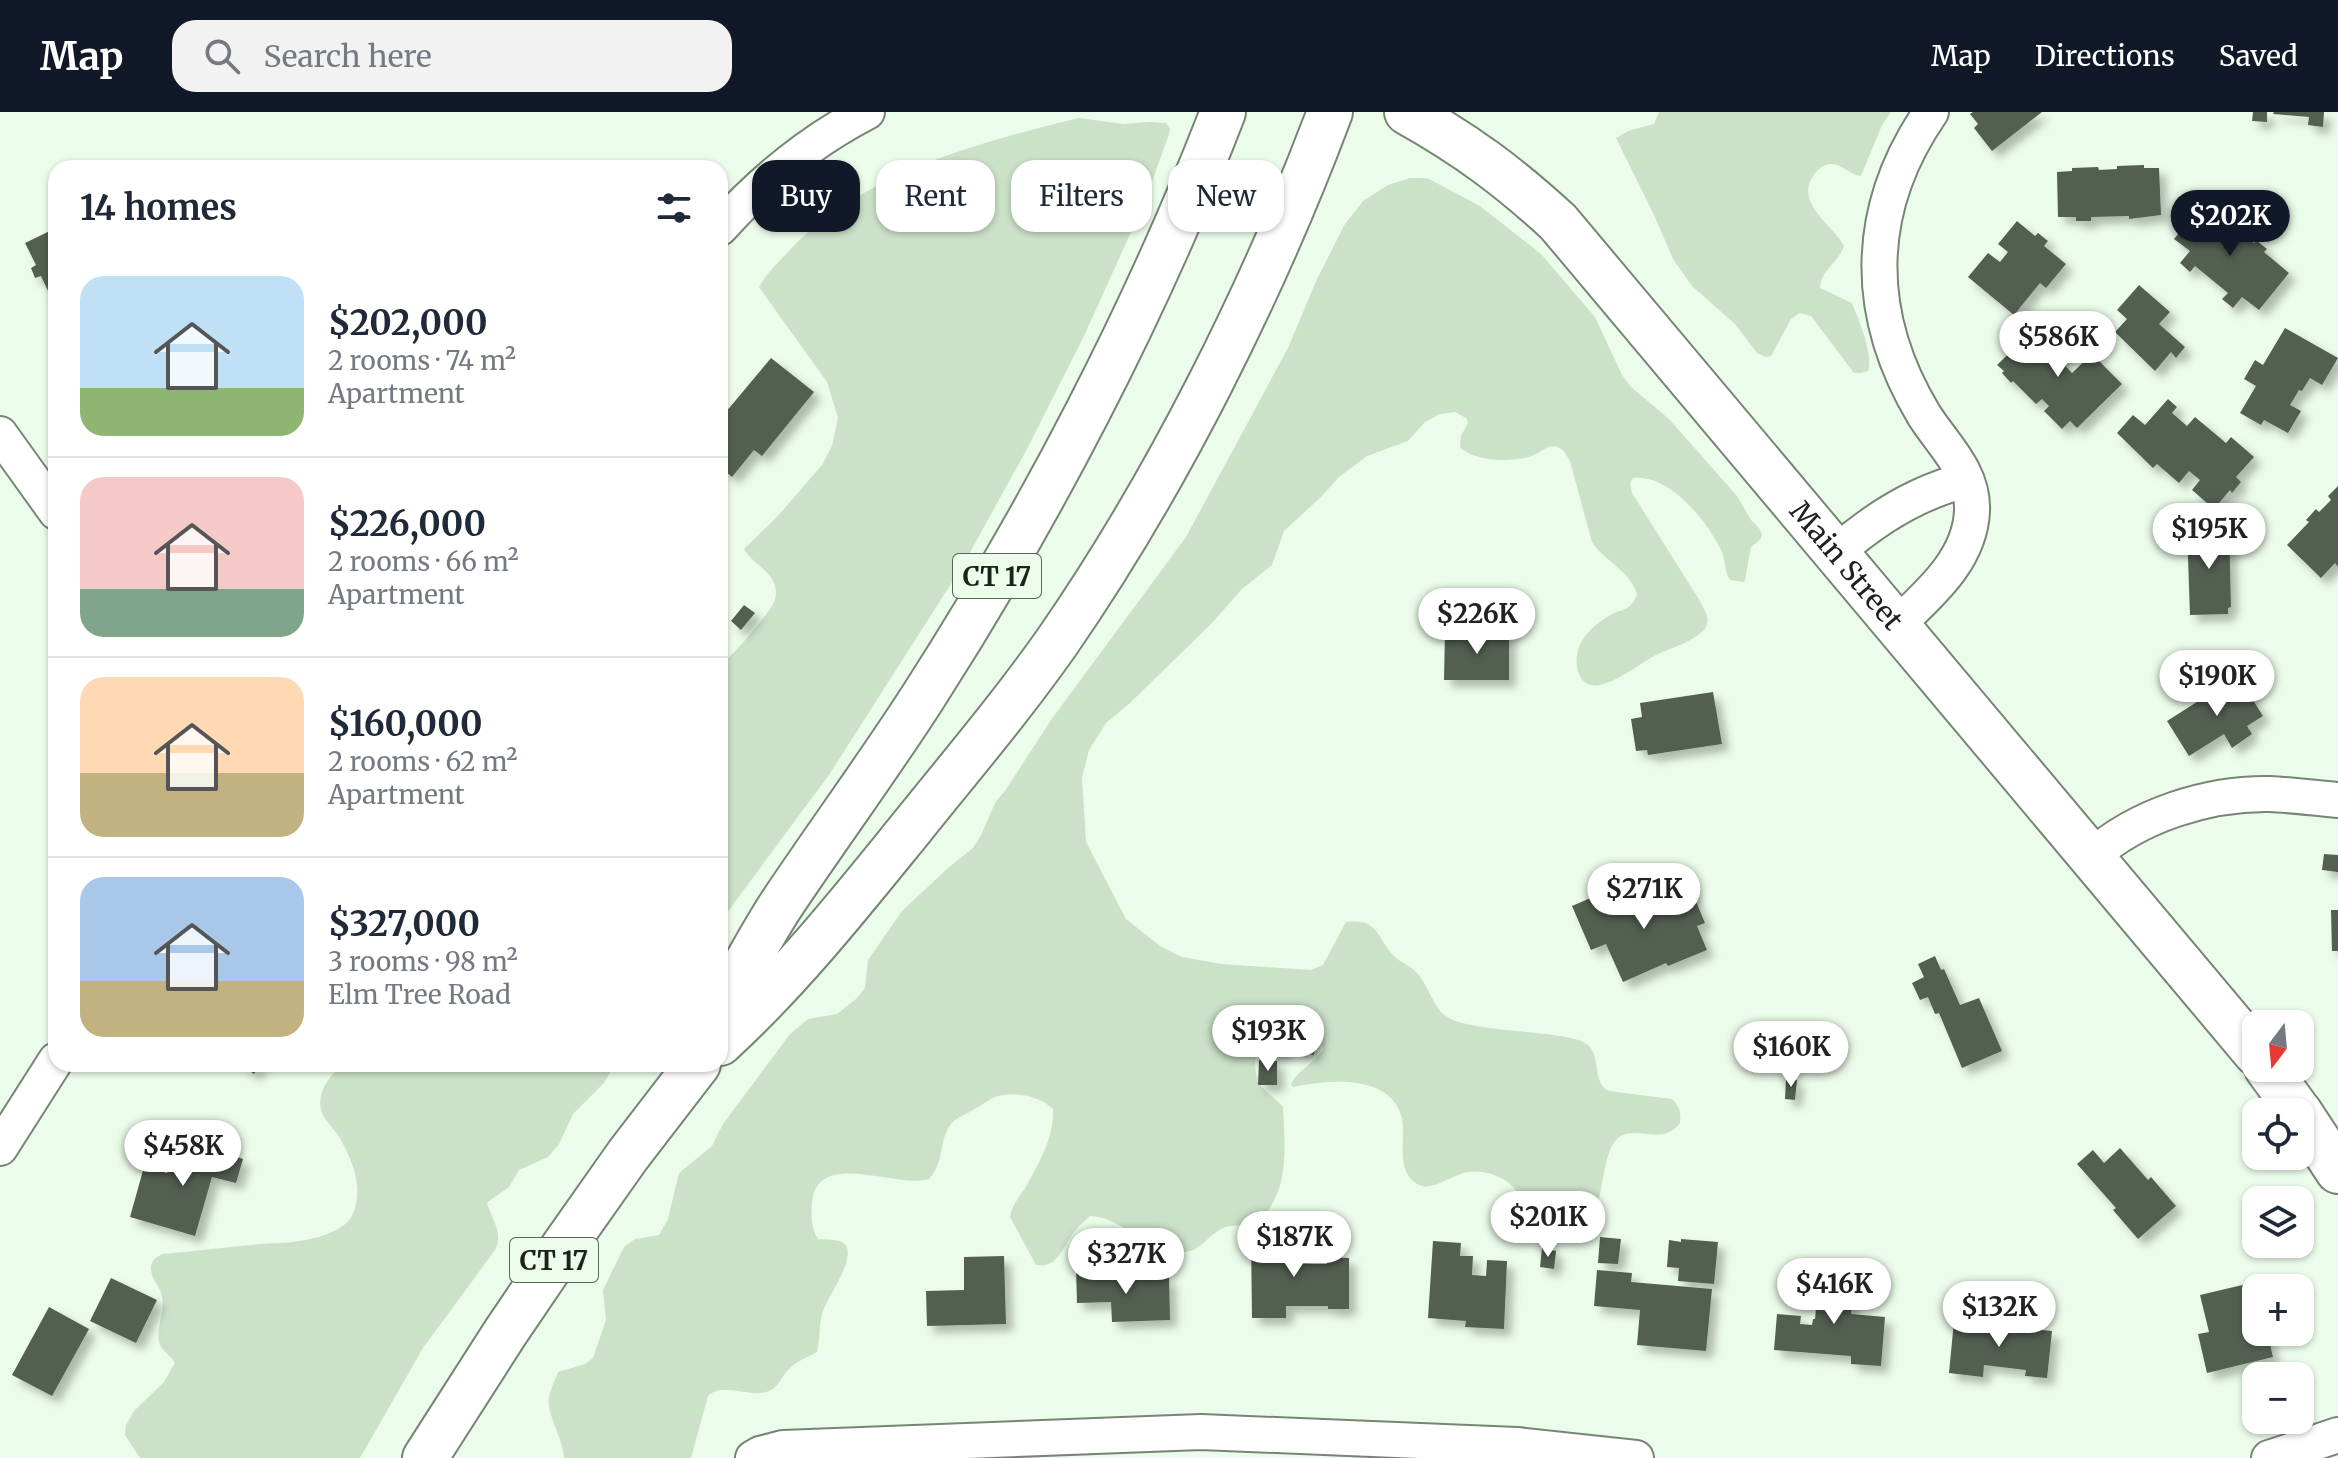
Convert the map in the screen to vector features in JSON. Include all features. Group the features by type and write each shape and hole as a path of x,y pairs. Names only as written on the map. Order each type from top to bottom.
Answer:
{"main road":[{"name":"CT 17","path":"728,998 781,905 923,697 1021,535 1083,421 1132,321 1223,112"},
{"name":"CT 17","path":"728,1034 783,982 824,935 1019,694 1094,586 1136,517 1212,378 1258,284 1330,112"},
{"name":"Main Street","path":"1407,112 1482,157 1558,222 2242,1036"},
{"name":"CT 17","path":"425,1458 566,1243 692,1072"},
{"path":"2314,1134 2338,1171"}],"street":[{"path":"728,219 786,165 842,125 867,112"},
{"path":"1897,625 1940,582 1961,549 1972,511 1966,480 1954,456 1926,418 1905,377 1887,326 1880,284 1879,249 1892,184 1905,154 1931,112"},
{"path":"0,434 48,501"},
{"path":"1836,553 1880,519 1927,493 1966,480"},
{"path":"2091,857 2130,829 2198,803 2233,796 2268,794 2338,800"},
{"path":"0,1148 48,1072"},
{"path":"753,1458 783,1448 1201,1432 1517,1445 1636,1458"},
{"path":"2269,1458 2338,1435"}],"green space":[{"path":"1659,112 1891,112 1882,125 1861,176 1828,164 1816,172 1808,193 1816,212 1844,246 1823,276 1820,288 1852,303 1867,346 1868,371 1854,373 1811,316 1800,313 1791,319 1771,356 1757,353 1735,324 1692,286 1673,259 1616,138 1628,131 1654,124"},
{"path":"1079,118 1123,124 1166,123 1170,129 1152,182 1152,160 1011,160 1011,232 1131,232 1084,336 1027,449 963,565 829,775 728,911 728,658 764,617 776,595 771,578 744,549 777,517 822,465 832,446 838,418 827,382 759,287 809,232 860,232 860,196 876,187 876,232 995,232 995,160 936,160"},
{"path":"1410,178 1427,178 1480,206 1541,254 1595,317 1622,375 1631,387 1669,419 1737,496 1759,528 1761,539 1751,547 1745,580 1730,580 1715,538 1685,501 1660,483 1647,478 1633,478 1630,483 1632,493 1700,601 1708,621 1700,634 1614,680 1592,685 1584,681 1577,664 1582,641 1600,622 1633,603 1637,595 1630,580 1592,542 1570,461 1563,451 1554,446 1526,458 1495,460 1475,456 1460,447 1461,436 1468,423 1466,418 1455,412 1440,414 1425,422 1408,441 1367,456 1339,477 1284,531 1272,565 1242,589 1212,623 1106,723 1089,750 1082,778 1086,842 1126,919 1160,946 1182,957 1221,964 1311,970 1323,965 1346,922 1365,923 1376,931 1396,958 1420,977 1443,1014 1469,1025 1549,1034 1581,1041 1593,1051 1600,1080 1609,1091 1672,1099 1679,1110 1680,1123 1665,1134 1633,1133 1618,1138 1607,1159 1593,1219 1577,1237 1561,1240 1540,1230 1512,1186 1495,1175 1472,1171 1429,1186 1417,1184 1405,1169 1403,1123 1394,1101 1370,1086 1354,1083 1293,1087 1294,1079 1323,1050 1318,1028 1305,1019 1290,1015 1269,1015 1264,1019 1259,1034 1256,1072 1260,1084 1283,1107 1284,1156 1279,1187 1265,1215 1252,1226 1221,1229 1199,1247 1184,1252 1158,1246 1112,1221 1090,1216 1055,1260 1036,1265 1010,1217 1046,1147 1052,1128 1053,1109 1041,1100 1026,1096 1010,1094 995,1097 952,1123 945,1136 938,1164 929,1179 915,1181 843,1174 828,1177 817,1186 812,1202 812,1222 816,1235 818,1239 842,1243 848,1255 822,1314 817,1352 799,1361 769,1391 721,1390 708,1396 691,1458 564,1458 550,1411 550,1393 558,1372 585,1364 593,1358 606,1320 603,1290 624,1247 635,1239 659,1235 668,1219 679,1173 712,1146 723,1124 790,1034 808,1019 837,1014 856,999 865,988 868,960 902,911 973,848 996,801 1051,720 1186,537 1288,348 1317,279 1345,224 1363,201 1388,185"},
{"path":"610,1072 604,1083 573,1114 559,1144 548,1157 519,1170 509,1187 487,1203 498,1232 495,1250 423,1348 360,1458 140,1458 125,1435 126,1425 134,1411 164,1382 175,1363 159,1342 163,1303 152,1275 152,1262 156,1257 304,1240 334,1231 352,1216 356,1206 356,1177 341,1140 321,1108 322,1093 334,1073"}],"building":[{"path":"2042,112 1992,151 1974,128 1978,124 1970,114"},
{"path":"2253,112 2267,112 2267,122 2252,121"},
{"path":"2274,112 2324,112 2323,127 2308,125 2309,117"},
{"path":"2144,165 2144,168 2159,168 2161,215 2129,219 2129,216 2091,217 2091,221 2058,217 2057,172 2072,171 2072,168 2098,167 2099,170"},
{"path":"2205,202 2229,222 2231,219 2242,228 2239,232 2267,249 2264,252 2289,273 2259,310 2242,297 2233,308 2222,299 2228,293 2195,266 2190,272 2180,263 2190,251 2174,239"},
{"path":"2017,221 2035,236 2038,233 2048,241 2044,246 2066,264 2046,288 2040,283 2014,315 1968,277 1988,253 2000,262 2008,252 1998,244"},
{"path":"48,232 48,291 41,276 35,278 31,268 36,265 25,243"},
{"path":"2139,285 2170,312 2159,324 2185,347 2176,358 2171,352 2155,371 2115,332 2127,319 2117,310"},
{"path":"2037,326 2052,341 2058,336 2068,346 2057,357 2072,373 2092,354 2122,384 2077,428 2070,421 2062,429 2044,411 2049,406 2042,399 2036,404 2013,381 2011,383 1997,365"},
{"path":"2285,328 2338,358 2322,385 2310,378 2302,391 2299,390 2290,405 2301,411 2288,433 2264,420 2261,425 2240,413 2256,386 2244,379 2255,360 2263,365"},
{"path":"771,358 814,392 762,456 754,450 732,477 728,474 728,409"},
{"path":"2168,399 2177,407 2172,413 2187,426 2195,417 2226,443 2231,437 2254,457 2236,477 2241,482 2214,509 2192,490 2200,480 2189,471 2179,483 2157,464 2153,468 2117,433 2133,415 2145,425"},
{"path":"2338,486 2338,567 2335,563 2321,578 2287,545 2309,522 2306,520 2316,509 2319,512 2331,500 2328,496"},
{"path":"2229,528 2231,607 2228,614 2190,615 2187,529"},
{"path":"744,605 755,613 741,630 731,621"},
{"path":"1445,631 1509,631 1509,680 1444,680"},
{"path":"2239,678 2263,716 2247,726 2252,734 2232,748 2224,734 2189,756 2167,721"},
{"path":"1713,692 1722,744 1648,755 1647,750 1636,751 1631,719 1642,717 1640,703"},
{"path":"2324,854 2338,855 2338,872 2322,870"},
{"path":"1689,885 1705,923 1697,926 1707,950 1668,966 1666,963 1623,982 1606,944 1591,950 1572,906 1611,889 1621,914"},
{"path":"2331,910 2338,910 2338,951 2332,951"},
{"path":"1935,956 1960,1005 1979,998 2002,1051 1962,1068 1939,1013 1935,1014 1928,997 1920,1000 1912,983 1924,977 1918,964"},
{"path":"1283,1021 1285,1053 1269,1054 1267,1022"},
{"path":"1295,1031 1317,1034 1314,1055 1293,1052"},
{"path":"1810,1043 1829,1045 1828,1060 1809,1057"},
{"path":"1259,1060 1277,1061 1277,1085 1258,1085"},
{"path":"1786,1079 1797,1080 1795,1100 1785,1099"},
{"path":"183,1141 243,1159 236,1183 212,1177 195,1236 130,1217 144,1167 167,1173 172,1158 177,1160"},
{"path":"2120,1148 2176,1206 2138,1239 2113,1210 2116,1208 2077,1164 2093,1150 2104,1163"},
{"path":"1600,1237 1621,1239 1618,1264 1598,1263"},
{"path":"1251,1238 1300,1238 1301,1264 1327,1264 1327,1257 1349,1258 1349,1309 1286,1306 1286,1318 1252,1318"},
{"path":"1681,1239 1718,1242 1714,1284 1678,1281 1679,1268 1667,1267 1669,1240 1681,1242"},
{"path":"1433,1241 1461,1243 1460,1256 1473,1256 1472,1275 1486,1276 1487,1260 1507,1261 1504,1329 1465,1327 1466,1321 1428,1318"},
{"path":"1542,1248 1556,1251 1554,1269 1540,1267"},
{"path":"1004,1256 1006,1324 927,1326 926,1291 964,1290 964,1257"},
{"path":"1096,1268 1096,1279 1169,1277 1170,1320 1112,1322 1111,1302 1077,1303 1076,1269"},
{"path":"1597,1270 1632,1273 1631,1282 1712,1289 1706,1351 1637,1345 1640,1310 1594,1306"},
{"path":"1819,1273 1854,1276 1851,1314 1885,1317 1881,1366 1851,1364 1851,1356 1774,1350 1777,1314 1801,1316 1800,1324 1812,1325"},
{"path":"111,1278 157,1300 136,1343 90,1321"},
{"path":"2242,1285 2242,1346 2270,1346 2273,1357 2242,1362 2207,1373 2198,1334 2209,1332 2200,1295"},
{"path":"49,1307 89,1329 52,1396 12,1375"},
{"path":"1954,1321 2052,1331 2047,1378 2025,1376 2026,1370 1984,1365 1983,1377 1949,1373"}]}
